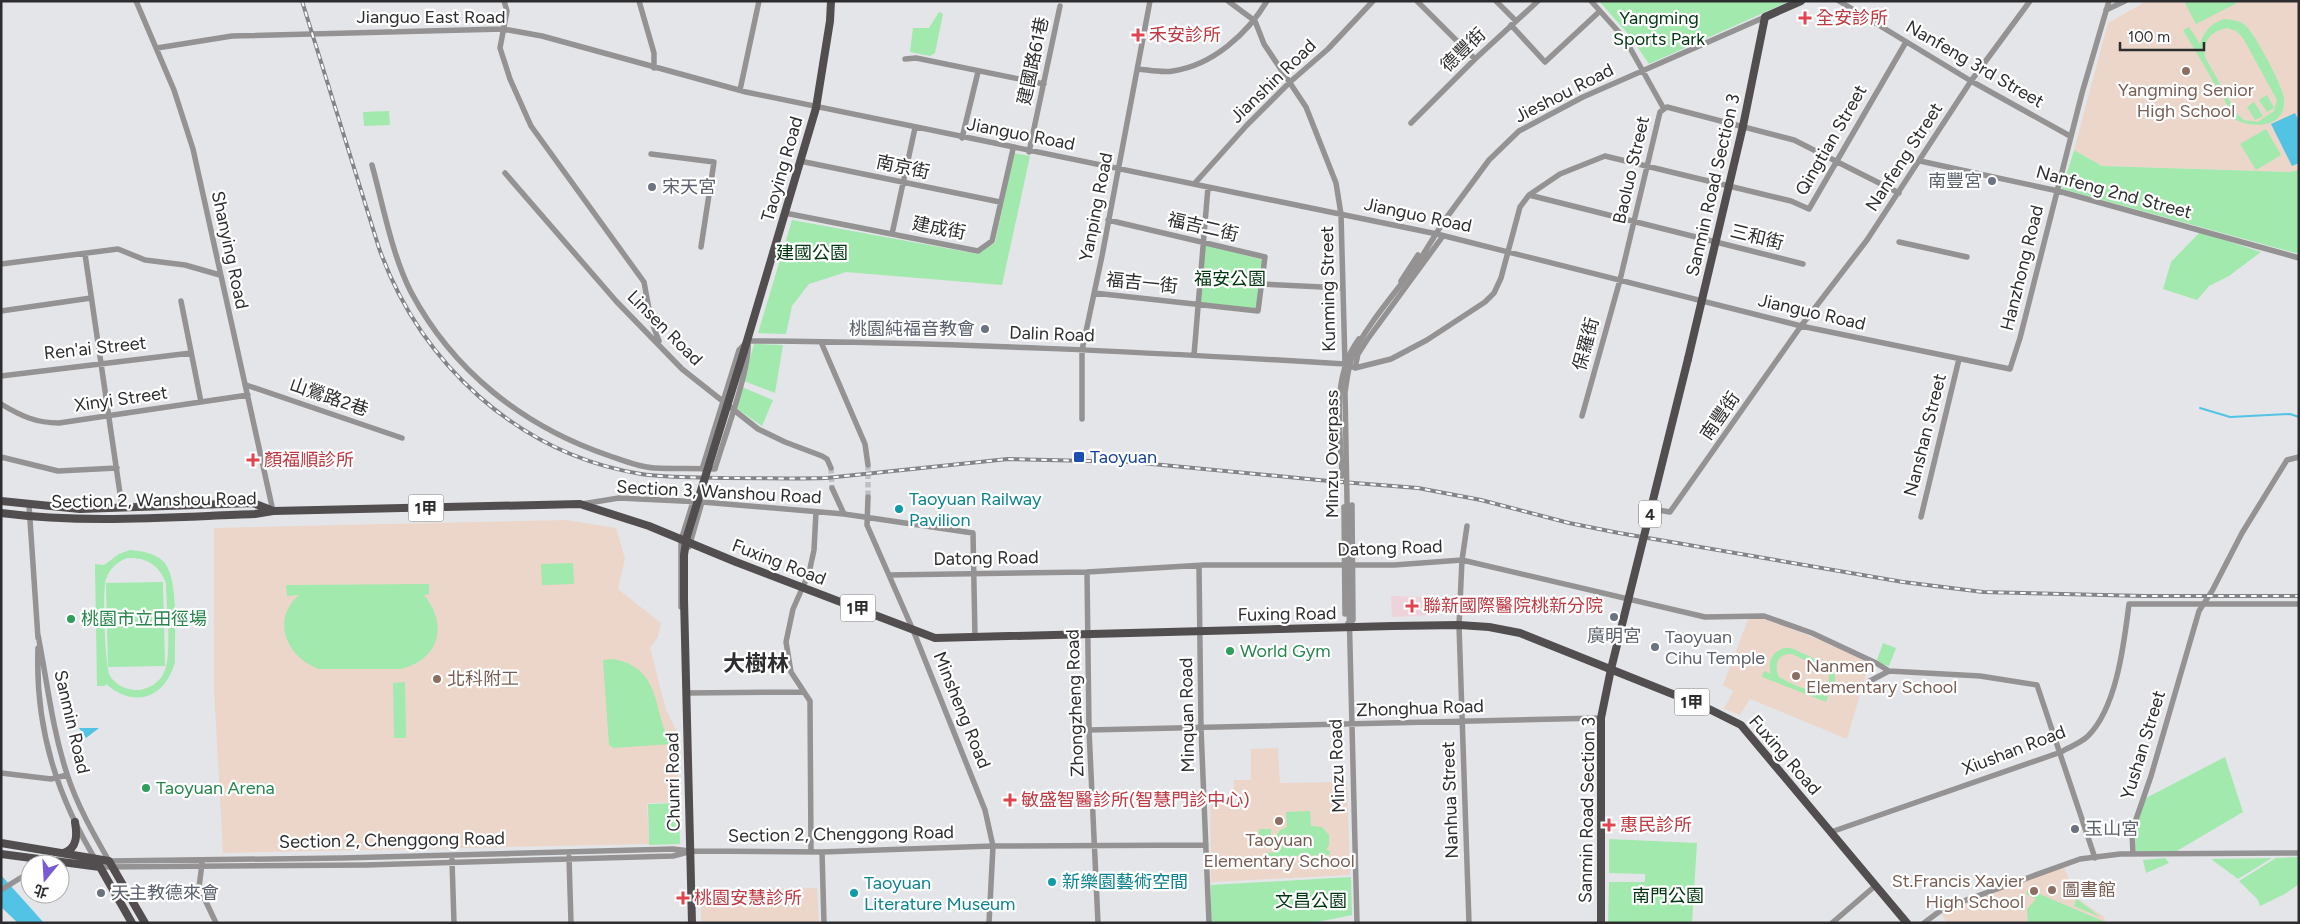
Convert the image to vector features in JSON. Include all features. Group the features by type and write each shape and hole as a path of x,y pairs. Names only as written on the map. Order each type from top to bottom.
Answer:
{"main road":[{"name":"Taoying Road","path":"684,599 687,536 748,342 816,108 830,21 831,1"},
{"name":"Jieshou Road","path":"1765,17 1801,1"},
{"name":"Sanmin Road Section 3","path":"1601,923 1601,718 1611,669 1688,359 1743,126 1765,17"},
{"name":"Section 2, Wanshou Road","path":"1,502 80,509 253,503 273,511"},
{"name":"Fuxing Road","path":"580,504 649,526 935,638 1349,626 1459,625 1489,627 1520,633 1705,707 1741,725 1907,923"},
{"name":"Section 3, Wanshou Road","path":"273,511 580,504"},
{"name":"Section 2, Wanshou Road","path":"1,513 29,516 129,519 273,511"},
{"name":"Chunri Road","path":"684,599 692,923"},
{"path":"64,853 71,850 75,844 75,822"},
{"name":"Section 2, Chenggong Road","path":"1,843 64,853 110,864"},
{"path":"1,854 20,857"},
{"path":"70,864 100,867 132,923"},
{"path":"110,864 145,923"}],"street":[{"name":"Shanying Road","path":"136,1 174,90 193,149 273,511"},
{"path":"504,1 507,11 500,48 510,79 531,126 644,282 651,320 661,345"},
{"path":"639,1 654,53 654,68"},
{"path":"740,90 759,1"},
{"name":"Yanping Road","path":"1082,419 1082,350 1150,1"},
{"path":"1228,1 1254,21"},
{"path":"1138,69 1172,71 1199,64 1239,36 1254,21 1267,1"},
{"name":"Jianshin Road","path":"1195,183 1290,82 1328,50 1373,1"},
{"path":"1417,1 1475,59"},
{"path":"1496,1 1516,20"},
{"name":"德豐街","path":"1411,123 1475,59 1538,1"},
{"name":"Baoluo Street","path":"1591,1 1625,39 1664,109 1660,112 1620,280"},
{"name":"Nanfeng 3rd Street","path":"1839,1 1971,81 2070,136"},
{"name":"Nanfeng Street","path":"1801,326 1863,246 1971,81 2030,1"},
{"name":"Hanzhong Road","path":"2010,369 2058,191 2070,136 2109,1"},
{"path":"2106,10 2125,1"},
{"name":"建國路61巷","path":"1029,152 1060,6"},
{"path":"1511,25 1545,62 1600,11"},
{"name":"Jieshou Road","path":"1355,368 1358,354 1438,234 1444,221 1489,160 1519,131 1583,97 1765,17"},
{"name":"Kunming Street","path":"1254,21 1264,44 1306,107 1336,183 1341,214 1345,364"},
{"name":"Jianguo East Road","path":"157,48 232,36 503,29 542,36 654,68 816,108"},
{"name":"Qingtian Street","path":"1355,368 1391,359 1427,340 1485,302 1494,293 1501,278 1520,207 1529,195 1560,174 1605,156 1791,202 1809,209 1906,42"},
{"path":"906,59 916,58 1044,84"},
{"path":"962,138 978,72"},
{"path":"1664,109 1667,107 1794,140 1899,193"},
{"name":"Jianguo Road","path":"816,108 1013,149 1195,183 1438,234 1801,326 2010,369"},
{"path":"892,234 915,128"},
{"name":"建成街","path":"785,213 978,251 992,240 1013,149"},
{"path":"651,154 714,162 701,247"},
{"name":"南京街","path":"800,161 1000,202"},
{"name":"Nanfeng 2nd Street","path":"1920,161 2058,191 2299,258"},
{"path":"372,165 402,270 410,290 427,319 453,354 491,391 531,420 568,441 636,464 654,468 702,469"},
{"name":"Linsen Road","path":"505,173 616,301 661,345 682,369 767,434 822,456 827,459 831,468"},
{"path":"1194,355 1208,187"},
{"name":"三和街","path":"1529,195 1803,264"},
{"name":"福吉二街","path":"1108,220 1265,257 1262,284"},
{"name":"Jieshou Road","path":"1419,261 1438,234"},
{"name":"Jieshou Road","path":"1345,364 1354,346 1438,234"},
{"path":"1899,242 1967,257"},
{"path":"1,264 118,249 145,260 185,265 220,274"},
{"path":"85,254 122,507"},
{"name":"Minzu Overpass","path":"1349,607 1344,392 1352,357 1367,332 1419,261"},
{"name":"保羅街","path":"1582,416 1620,280"},
{"path":"1262,284 1343,288"},
{"name":"福吉一街","path":"1094,293 1258,311 1262,284"},
{"path":"1,311 92,301"},
{"path":"181,301 201,402"},
{"name":"南豐街","path":"1658,510 1670,512 1801,326"},
{"name":"Dalin Road","path":"748,342 821,342 1082,350 1345,364 1355,368"},
{"name":"Taoying Road","path":"748,342 749,350 715,469 702,469 739,350 748,342"},
{"path":"821,342 865,444 868,465"},
{"name":"Ren'ai Street","path":"1,376 102,362 191,353"},
{"name":"Nanshan Street","path":"1921,517 1959,359"},
{"path":"1342,476 1340,388 1345,364"},
{"name":"山鶯路2巷","path":"246,385 402,438"},
{"name":"Xinyi Street","path":"1,404 28,419 41,423 109,417 248,396"},
{"path":"720,414 730,418"},
{"path":"1,457 58,470 117,468"},
{"name":"Yushan Street","path":"2133,854 2132,831 2151,776 2199,610 2212,591 2242,533 2287,460 2299,457"},
{"path":"832,488 846,514 972,533 975,638"},
{"path":"866,517 868,497"},
{"name":"Section 3, Wanshou Road","path":"580,504 619,498 702,502 846,514"},
{"name":"Chunri Road","path":"686,641 680,598 681,540 693,502"},
{"name":"Chunri Road","path":"686,641 686,566 690,543 702,502"},
{"name":"Sanmin Road","path":"29,505 38,634 38,701 57,778 75,822 100,867"},
{"path":"1344,507 1345,620 1349,626 1353,620 1352,505"},
{"path":"810,852 810,702 791,672 786,642 793,609 809,574 814,550 816,512"},
{"name":"Minsheng Road","path":"866,517 867,525 913,630 968,768 977,784 985,810 993,846 989,923"},
{"name":"Nanhua Street","path":"1467,526 1462,560 1459,625 1469,923"},
{"name":"Datong Road","path":"889,575 1087,572 1199,566 1352,565 1462,560 1705,617 1764,616 1812,633 1889,671"},
{"name":"Minquan Road","path":"1199,566 1201,728 1209,923"},
{"name":"Zhongzheng Road","path":"1087,572 1089,730 1098,923"},
{"path":"2204,602 2299,604"},
{"name":"Xiushan Road","path":"1831,832 2061,752 2087,736 2103,713 2120,666 2129,604 2204,602"},
{"name":"Minzu Road","path":"1349,607 1350,725 1357,923"},
{"name":"Sanmin Road","path":"38,634 51,711 67,775 89,826 110,864"},
{"path":"1868,682 1889,671 1980,676 2037,685 2095,858"},
{"path":"687,694 803,692"},
{"name":"Zhonghua Road","path":"1089,730 1601,718"},
{"path":"1,773 57,778 67,775"},
{"name":"Section 2, Chenggong Road","path":"100,867 110,864 204,858 375,857 673,849 690,851 822,852 993,846 1206,844"},
{"path":"43,854 44,850"},
{"name":"Section 2, Chenggong Road","path":"110,864 173,866 376,865 673,856 690,851"},
{"path":"569,852 570,923"},
{"path":"822,852 824,923"},
{"path":"1924,923 1944,908 2080,859 2133,854 2299,853"},
{"path":"452,854 454,923"},
{"path":"408,856 409,864"},
{"path":"375,857 376,865"},
{"path":"204,858 199,887 216,923"},
{"path":"173,859 173,866"},
{"path":"1,890 20,879"},
{"path":"1832,923 1875,886"}],"shaded area":[{"name":"Yangming Senior High School","path":"2147,1 2299,1 2299,170 2290,172 2102,166 2074,150 2108,23"},
{"name":"北科附工","path":"567,520 616,528 625,559 618,589 661,623 658,637 650,648 666,710 678,734 679,802 647,803 649,844 223,853 214,690 214,528"},
{"name":"聯新國際醫院桃新分院","path":"1391,596 1432,597 1435,615 1392,617"},
{"name":"Nanmen Elementary School","path":"1764,618 1870,660 1847,739 1750,699 1740,715 1724,709 1733,691 1723,685 1748,619"},
{"name":"Taoyuan Elementary School","path":"1278,748 1280,783 1347,782 1350,875 1211,882 1210,797 1233,796 1234,780 1251,780 1251,749"},
{"name":"St.Francis Xavier High School","path":"2064,867 2077,898 2104,917 2106,923 1948,923 1941,914 1948,909"},
{"path":"817,888 819,923 701,923 701,890"}],"green space":[{"name":"Yangming Sports Park","path":"1599,1 1790,1 1649,64 1630,36"},
{"path":"2184,1 2235,1 2237,3 2196,24"},
{"path":"939,12 943,14 935,53 930,56 910,52 913,28 929,28"},
{"path":"2224,19 2239,21 2244,24 2262,49 2279,83 2284,98 2284,108 2275,120 2260,125 2236,120 2183,30 2189,27 2200,44 2209,28","holes":["2227,28 2236,31 2243,38 2277,100 2274,111 2258,122 2244,120 2237,114 2205,57 2206,42 2212,34"]},
{"path":"2267,95 2274,108 2267,112 2259,100"},
{"path":"2254,102 2263,116 2255,120 2247,107"},
{"path":"389,111 390,125 364,126 363,112"},
{"path":"2266,129 2281,155 2256,170 2240,144"},
{"path":"2074,150 2102,166 2290,172 2299,170 2299,254 2062,189"},
{"name":"建國公園","path":"1014,153 1030,156 1002,285 846,272 809,284 792,306 786,334 758,333 792,220 978,254 995,243"},
{"path":"2200,232 2261,252 2229,276 2209,286 2197,300 2163,289 2171,262"},
{"name":"福安公園","path":"1205,244 1263,260 1257,309 1201,303"},
{"path":"754,344 783,345 775,393 744,381"},
{"path":"742,387 773,400 762,426 736,408"},
{"path":"134,550 159,558 168,569 174,594 175,662 164,684 148,696 138,698 117,692 106,684 105,686 97,686 95,564 104,565 119,554","holes":["134,558 151,563 160,571 166,583 168,640 167,662 161,678 145,689 136,690 121,686 110,676 105,644 104,612 106,579 114,566 120,561"]},
{"path":"573,563 574,584 542,585 541,564"},
{"path":"163,582 165,666 108,667 106,583"},
{"path":"429,584 429,594 424,595 432,606 436,618 438,629 436,640 424,658 400,669 319,669 308,664 298,656 286,637 285,616 290,605 299,595 287,596 286,585"},
{"path":"1883,643 1896,648 1889,666 1881,664 1877,660"},
{"path":"1791,648 1831,666 1835,674 1835,682 1824,695 1828,697 1826,702 1762,677 1764,671 1771,674 1771,658 1780,650","holes":["1792,654 1826,670 1829,678 1827,685 1823,689 1811,690 1804,689 1779,677 1777,664 1783,655"]},
{"path":"613,659 629,664 640,671 648,681 671,744 613,748 609,745 603,660"},
{"path":"405,682 406,738 394,738 393,683"},
{"path":"2225,757 2243,812 2175,852 2136,851 2135,829 2146,798"},
{"path":"679,803 680,844 649,845 648,804"},
{"path":"1310,811 1311,826 1322,827 1329,835 1329,845 1326,850 1330,851 1330,855 1265,857 1265,853 1279,852 1274,839 1280,830 1287,827 1286,812"},
{"path":"1259,829 1271,829 1270,848 1259,848"},
{"name":"南門公園","path":"1609,839 1697,843 1692,923 1608,923 1609,882 1645,882 1645,874 1609,873"},
{"path":"2299,857 2299,884 2285,894 2260,906 2258,900 2239,881 2276,858"},
{"path":"2165,858 2169,863 2146,873 2143,860"},
{"path":"2272,858 2238,879 2211,859"},
{"name":"文昌公園","path":"1351,877 1352,915 1313,923 1211,923 1211,885"},
{"path":"2028,889 2105,923 2028,923 2027,909 2036,899 2026,894"},
{"path":"2077,899 2100,917 2074,906"}],"water":[{"path":"2295,113 2299,121 2299,163 2292,166 2271,124"},
{"path":"79,728 99,728 86,738"},
{"path":"1,875 20,896 20,904 27,904 44,923 18,923 1,907"}],"waterway":[{"path":"2200,408 2230,417 2290,414 2299,417"}],"tunnel":[{"path":"868,465 868,497"},
{"path":"831,468 832,488"}],"railway":[{"path":"302,1 379,248 397,290 420,329 447,365 479,397 515,424 554,446 596,463 641,474 661,476 826,478 1008,459 1131,462 1418,488 1481,500 1569,523 1619,533 1903,582 1983,592 2144,596 2299,596"}],"place":[{"name":"全安診所","path":"1805,18"},
{"name":"禾安診所","path":"1138,35"},
{"name":"Yangming Senior High School","path":"2186,71"},
{"name":"南豐宮","path":"1992,181"},
{"name":"宋天宮","path":"652,187"},
{"name":"桃園純福音教會","path":"985,329"},
{"name":"Taoyuan","path":"1079,457"},
{"name":"顏福順診所","path":"253,460"},
{"name":"Taoyuan Railway Pavilion","path":"899,509"},
{"name":"聯新國際醫院桃新分院","path":"1412,606"},
{"name":"廣明宮","path":"1614,617"},
{"name":"桃園市立田徑場","path":"71,619"},
{"name":"Taoyuan Cihu Temple","path":"1655,647"},
{"name":"World Gym","path":"1230,651"},
{"name":"Nanmen Elementary School","path":"1796,676"},
{"name":"北科附工","path":"437,679"},
{"name":"Taoyuan Arena","path":"146,788"},
{"name":"敏盛智醫診所(智慧門診中心)","path":"1010,800"},
{"name":"Taoyuan Elementary School","path":"1279,821"},
{"name":"惠民診所","path":"1609,825"},
{"name":"玉山宮","path":"2075,829"},
{"name":"新樂園藝術空間","path":"1052,882"},
{"name":"圖書館","path":"2052,890"},
{"name":"St.Francis Xavier High School","path":"2034,891"},
{"name":"天主教德來會","path":"101,893"},
{"name":"Taoyuan Literature Museum","path":"854,893"},
{"name":"桃園安慧診所","path":"683,898"}],"district":[{"name":"大樹林","path":"756,663"}]}
